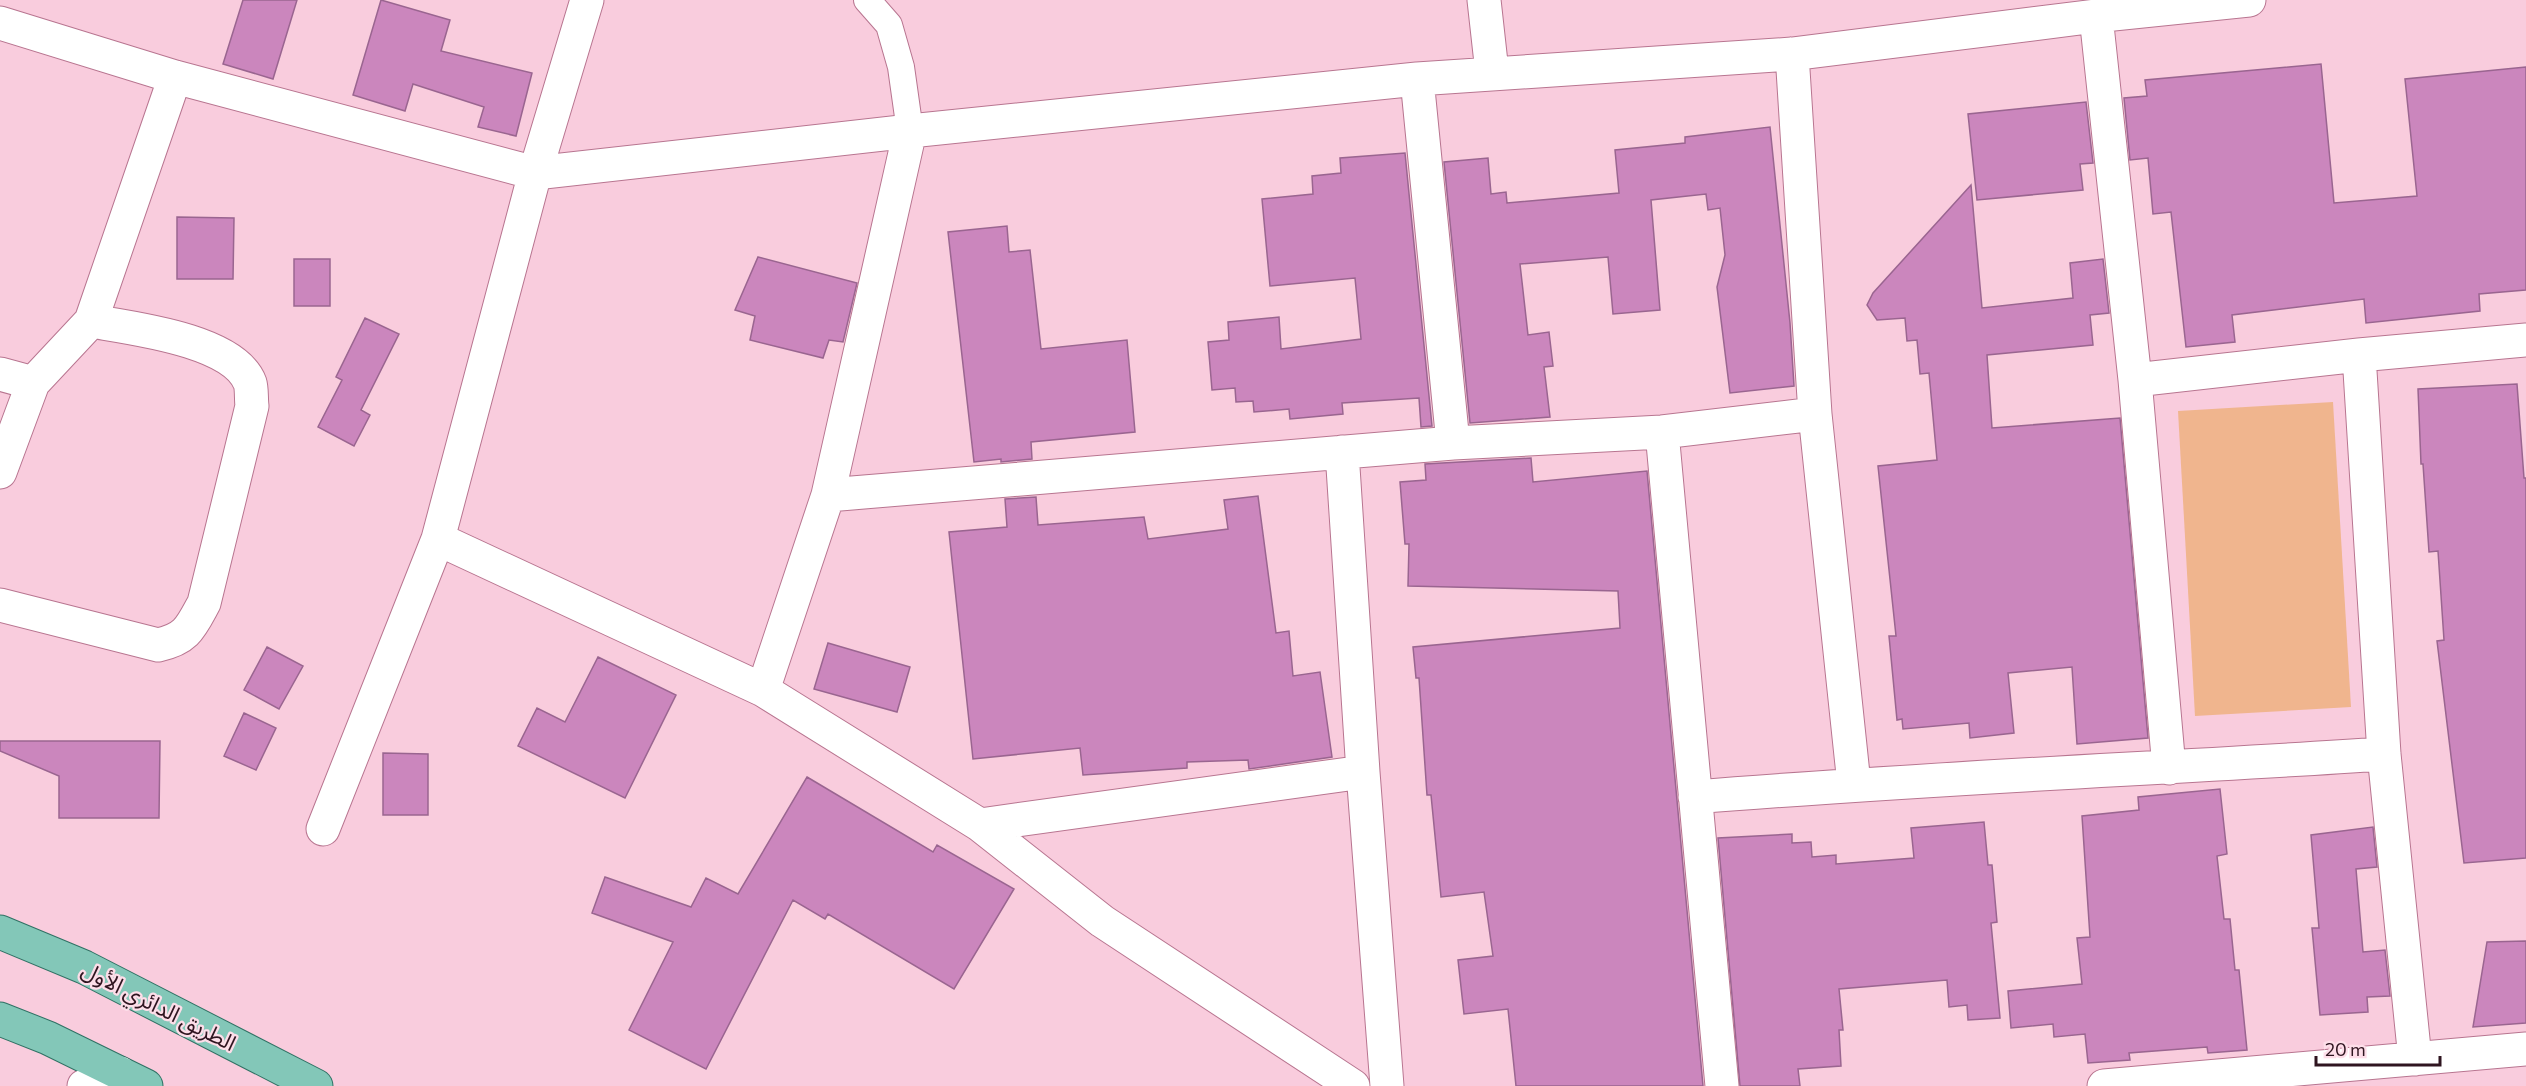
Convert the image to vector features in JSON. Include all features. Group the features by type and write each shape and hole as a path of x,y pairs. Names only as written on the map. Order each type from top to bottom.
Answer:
{"main road":[{"name":"الطريق الدائري الأول","path":"0,932 84,967 316,1086"},
{"path":"0,1019 48,1038 133,1080"}],"street":[{"path":"323,829 438,539 535,173 587,0"},
{"path":"1484,0 1492,72"},
{"path":"0,23 175,77 535,173 910,131 1417,79 1492,72 1792,54 2096,16 2249,0"},
{"path":"2096,16 2135,380 2169,768"},
{"path":"1792,54 1815,414 1854,784"},
{"path":"0,472 33,383 91,321 175,77"},
{"path":"1417,79 1453,443"},
{"path":"763,690 828,495 910,131"},
{"path":"0,605 158,645 173,642 189,631 204,603 252,406 250,382 234,360 182,338 91,321"},
{"path":"2135,380 2359,355 2526,340"},
{"path":"2359,355 2384,754 2415,1059"},
{"path":"0,374 33,383"},
{"path":"828,495 1453,443 1662,432 1815,414"},
{"path":"1662,432 1722,1086"},
{"path":"1342,452 1387,1086"},
{"path":"438,539 763,690 980,825 1102,921 1353,1086"},
{"path":"1695,797 1854,784 2169,768 2384,754"},
{"path":"980,825 1363,772"},
{"path":"2104,1086 2526,1049"},
{"path":"84,1086 133,1080"}],"lane":[{"path":"867,0 889,25 901,67 910,131"}],"shaded area":[{"path":"2333,402 2351,707 2195,716 2178,411"}],"building":[{"path":"243,0 297,0 273,79 223,64"},
{"path":"381,0 450,20 441,51 532,73 516,136 478,127 484,107 413,84 405,111 353,95"},
{"path":"2321,64 2334,203 2417,196 2405,79 2526,67 2526,290 2479,294 2480,311 2366,323 2364,299 2232,315 2235,342 2186,347 2171,212 2153,214 2148,158 2130,160 2124,98 2147,96 2145,80"},
{"path":"2086,102 2093,163 2080,164 2083,190 1977,200 1968,114"},
{"path":"1770,127 1790,323 1794,386 1730,393 1717,287 1725,255 1720,208 1708,210 1706,194 1651,200 1660,310 1613,314 1608,257 1520,264 1528,335 1549,332 1553,366 1544,367 1550,417 1470,423 1444,162 1488,158 1491,194 1506,192 1507,203 1619,193 1615,150 1685,143 1685,137"},
{"path":"1405,153 1432,426 1421,427 1419,398 1342,403 1343,414 1290,419 1289,409 1254,412 1253,401 1236,402 1235,388 1212,390 1208,342 1229,340 1228,322 1279,317 1281,349 1361,339 1355,278 1270,286 1262,199 1313,194 1312,176 1341,173 1340,158"},
{"path":"1971,185 1982,308 2073,298 2070,263 2103,259 2109,313 2090,315 2093,345 1987,355 1992,428 2120,418 2148,738 2077,744 2072,667 2008,673 2014,733 1970,738 1969,723 1903,729 1902,719 1897,720 1889,636 1896,636 1878,466 1937,460 1929,373 1920,374 1917,340 1907,341 1905,318 1877,320 1867,305 1873,293"},
{"path":"177,217 234,218 233,279 177,279"},
{"path":"1007,226 1009,252 1030,250 1041,349 1127,340 1135,432 1031,442 1032,459 974,462 948,232"},
{"path":"758,257 857,283 843,342 829,340 823,358 750,340 755,316 735,310"},
{"path":"294,259 330,259 330,306 294,306"},
{"path":"365,318 399,334 361,410 370,415 354,446 318,427 342,380 336,377"},
{"path":"2517,384 2524,478 2526,478 2526,858 2464,863 2437,641 2444,640 2438,551 2429,552 2423,464 2421,464 2418,389"},
{"path":"1531,458 1533,482 1647,471 1703,1086 1516,1086 1508,1009 1464,1014 1458,960 1493,956 1484,892 1441,897 1431,795 1427,795 1419,678 1416,678 1413,647 1620,628 1618,591 1408,586 1409,544 1405,544 1400,482 1426,480 1425,464"},
{"path":"1258,496 1276,633 1289,631 1293,676 1320,672 1332,757 1249,769 1248,760 1187,762 1187,768 1083,775 1080,748 973,759 949,532 1007,527 1005,499 1036,497 1038,525 1144,517 1148,539 1228,529 1224,500"},
{"path":"828,643 910,667 897,712 814,689"},
{"path":"267,647 303,666 279,709 244,690"},
{"path":"598,657 676,695 625,798 518,746 537,708 565,722"},
{"path":"244,713 276,728 256,770 224,756"},
{"path":"0,741 160,741 159,818 59,818 59,776 0,751"},
{"path":"383,753 428,754 428,815 383,815"},
{"path":"807,777 933,852 937,845 1014,889 954,989 828,914 825,919 793,900 706,1069 629,1030 673,942 592,913 605,877 691,907 706,878 738,894"},
{"path":"2220,789 2227,854 2217,856 2224,919 2230,919 2235,970 2239,970 2247,1050 2208,1053 2207,1047 2129,1053 2130,1060 2088,1063 2085,1034 2054,1037 2053,1024 2011,1028 2008,991 2082,984 2077,938 2090,937 2082,816 2139,810 2138,797"},
{"path":"1984,822 1988,865 1992,865 1997,922 1991,923 2000,1018 1968,1020 1967,1005 1949,1007 1947,980 1839,989 1843,1030 1839,1030 1841,1066 1798,1069 1800,1086 1740,1086 1718,838 1792,834 1792,843 1811,842 1812,857 1836,855 1836,864 1914,858 1911,828"},
{"path":"2373,827 2377,867 2356,869 2363,952 2385,950 2390,996 2367,997 2368,1012 2320,1015 2312,928 2319,928 2311,835"},
{"path":"2526,941 2526,1023 2473,1027 2487,942"}]}
